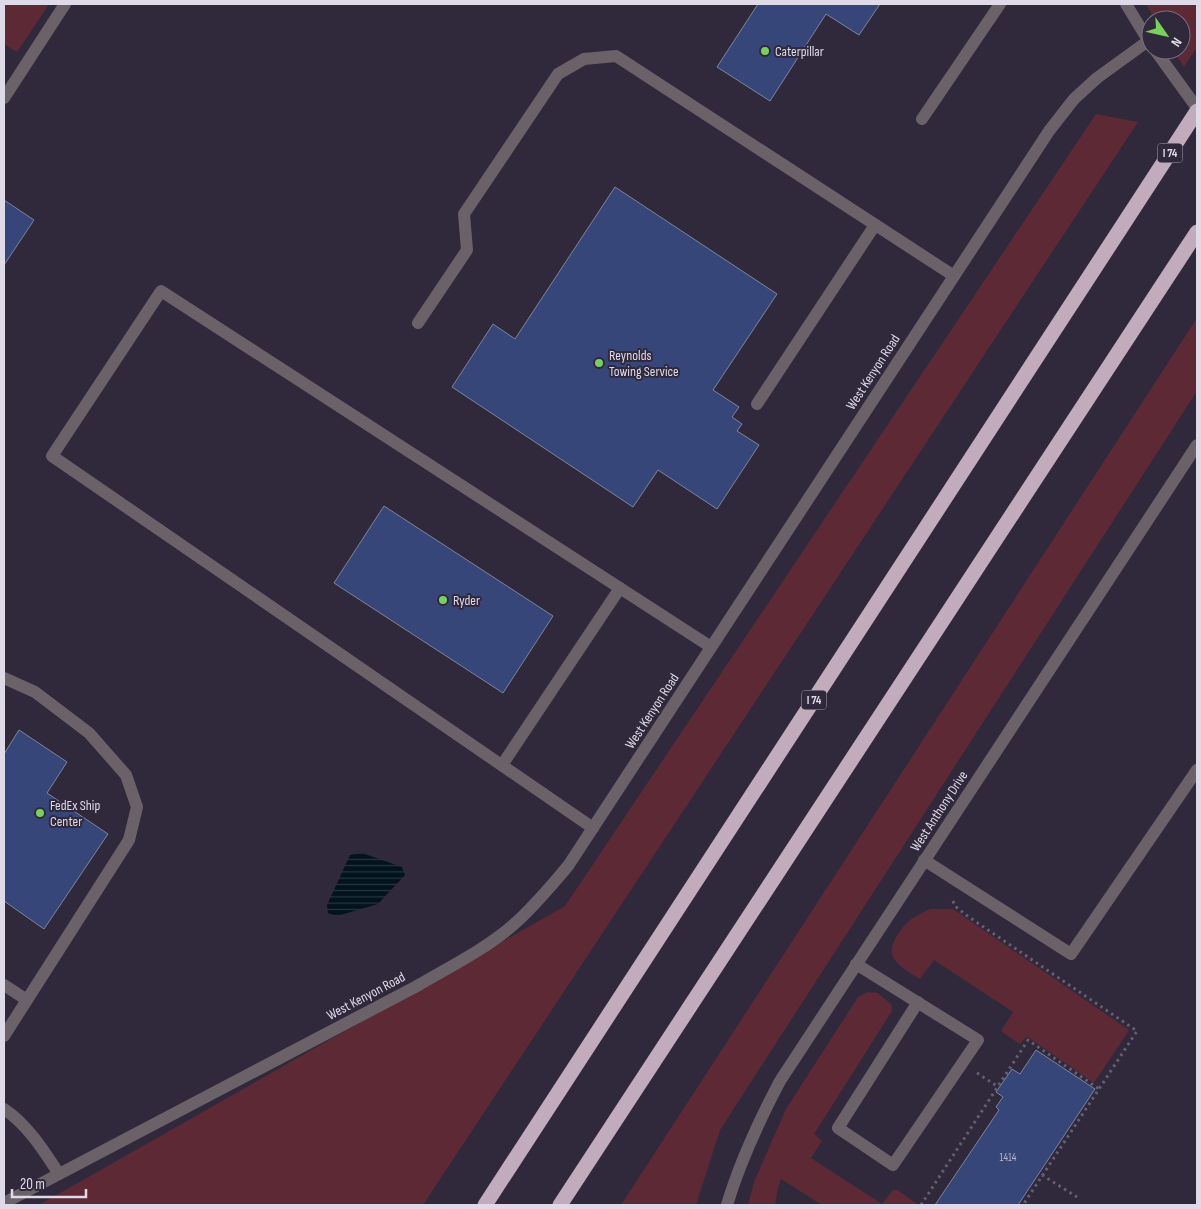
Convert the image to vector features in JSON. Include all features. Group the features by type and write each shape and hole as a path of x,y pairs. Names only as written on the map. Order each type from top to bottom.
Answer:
{"highway":[{"name":"I 74","path":"486,1205 1197,110"},
{"path":"560,1205 1197,232"}],"street":[{"path":"4,98 65,4"},
{"path":"922,119 1000,4"},
{"path":"1126,4 1141,29"},
{"name":"West Kenyon Road","path":"4,1204 408,990 473,953 512,926 543,896 568,866 1049,131 1074,98 1097,78 1141,51"},
{"path":"418,323 467,250 464,214 558,74 584,59 616,56 954,276"},
{"path":"1162,60 1197,110"},
{"path":"757,404 875,225"},
{"path":"593,828 52,456 161,291 711,648"},
{"name":"West Anthony Drive","path":"727,1205 735,1177 755,1128 780,1081 1197,445"},
{"path":"502,765 620,588"},
{"path":"4,678 35,692 89,733 126,775 138,808 129,840 4,1036"},
{"path":"924,860 1071,954 1197,770"},
{"path":"856,964 918,1002 978,1040 893,1165 838,1128 918,1002"},
{"path":"4,985 27,1000"},
{"path":"4,1109 28,1131 59,1174"}],"path":[{"path":"961,884 952,898 955,906 1137,1031 1023,1205"},
{"path":"921,1205 1028,1040 1099,1089"},
{"path":"1042,1175 1077,1197"}],"shaded area":[{"path":"4,4 49,4 17,52 4,44"},
{"path":"1146,4 1197,4 1197,47 1191,56 1191,10 1149,10"},
{"path":"1179,60 1189,60 1184,67"},
{"path":"1096,114 1138,122 423,1205 39,1205 565,906"},
{"path":"1197,318 1197,391 720,1130 696,1205 621,1205"},
{"path":"930,909 953,909 1129,1030 1094,1083 1028,1037 1020,1044 1002,1032 1013,1012 934,960 920,979 898,964 892,952 894,941 909,921"},
{"path":"868,992 878,993 892,1005 892,1011 814,1134 822,1141 811,1158 882,1204 893,1190 897,1190 916,1203 915,1205 822,1205 781,1179 775,1205 748,1205 754,1182 786,1109 858,997"}],"water":[{"path":"362,853 402,867 405,875 378,904 337,916 328,913 327,905 350,855"}],"building":[{"name":"Caterpillar","path":"758,4 880,4 859,35 826,14 770,101 717,67"},
{"name":"Reynolds Towing Service","path":"615,187 777,294 713,390 739,407 732,417 742,424 737,431 759,445 717,509 658,470 633,507 452,387 493,324 515,339"},
{"path":"4,200 34,220 4,265"},
{"name":"Ryder","path":"384,506 553,616 503,693 334,583"},
{"name":"FedEx Ship Center","path":"19,730 67,762 47,793 108,834 44,929 4,901 4,754"},
{"path":"1036,1050 1095,1089 1018,1205 935,1205 999,1110 996,1107 1003,1097 996,1092 1012,1069 1020,1074"}],"place":[{"name":"Caterpillar","path":"765,51"},
{"name":"Reynolds Towing Service","path":"599,363"},
{"name":"Ryder","path":"443,600"},
{"name":"FedEx Ship Center","path":"40,813"}]}
